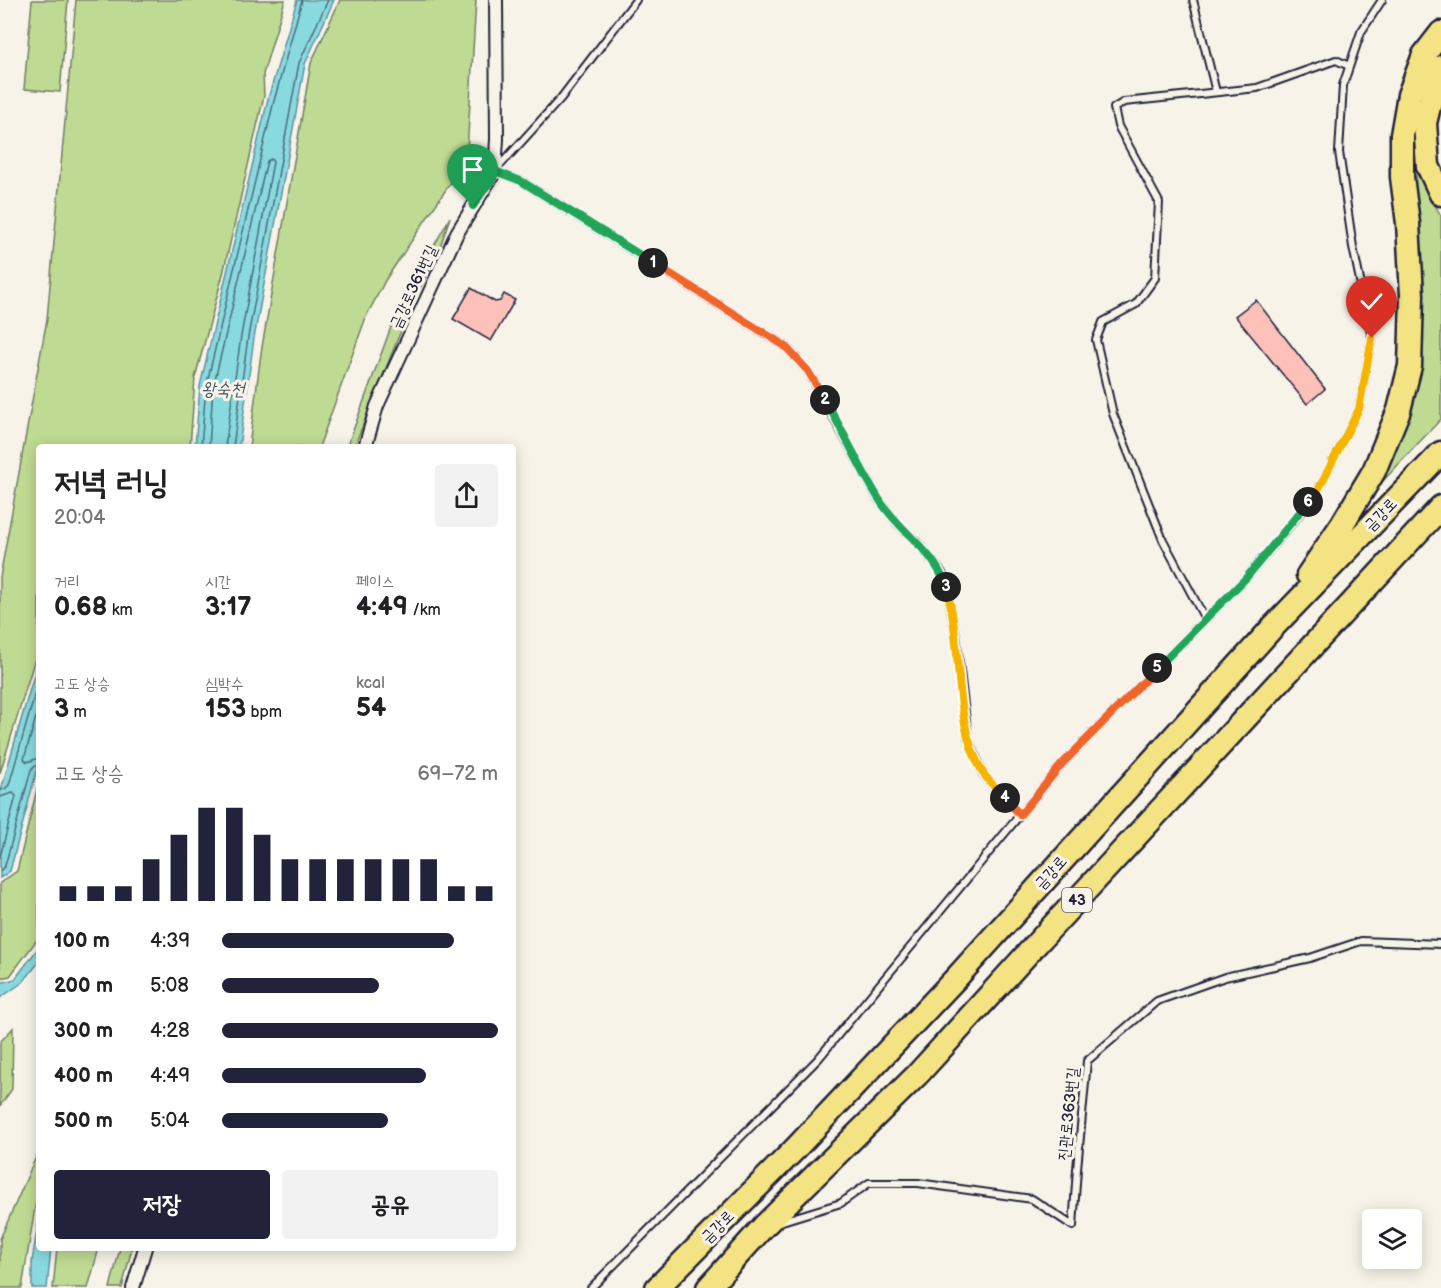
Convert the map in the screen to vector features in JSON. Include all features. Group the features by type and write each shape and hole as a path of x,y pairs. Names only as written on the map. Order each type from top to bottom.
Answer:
{"highway":[{"path":"1273,627 1343,523 1374,471 1399,410 1410,366 1412,295 1408,223 1402,177 1402,135 1409,95 1420,65 1424,55 1441,33"},
{"path":"1441,67 1437,74 1425,123 1428,166 1441,194"},
{"name":"금강로","path":"657,1288 795,1149 950,985 1273,627 1441,453"},
{"name":"금강로","path":"708,1288 764,1226 917,1075 1441,507"}],"street":[{"name":"금강로361번길","path":"366,444 377,406 457,233 495,171 497,139 496,0"},
{"path":"133,1288 143,1251"}],"lane":[{"path":"636,0 561,98 495,171 521,181 741,317 785,346 808,371 879,500 942,573 956,637 968,738 983,774 1020,815"},
{"path":"1193,0 1216,92"},
{"path":"591,1288 818,1059 1062,764 1246,578 1316,494 1359,409 1372,338 1353,247 1339,152 1343,84 1361,32 1382,0"},
{"path":"1205,619 1163,540 1117,425 1096,340 1103,322 1136,304 1155,278 1160,202 1118,126 1114,108 1124,102 1257,88 1336,60 1350,66"},
{"name":"진관로363번길","path":"764,1226 841,1203 868,1183 918,1183 1032,1199 1073,1226 1087,1061 1157,1001 1225,977 1310,958 1361,941 1441,944"}],"green space":[{"path":"32,0 68,0 60,92 24,89"},
{"path":"76,0 285,0 263,74 264,96 223,274 195,378 190,444 36,444 36,655 0,773 0,577 47,319"},
{"path":"340,0 476,0 466,169 453,179 386,279 366,317 320,444 249,444 261,353 311,63"},
{"path":"1417,172 1441,216 1441,419 1382,482 1404,421 1421,342 1422,267 1413,198"},
{"path":"450,217 437,256 413,301 355,444 348,444 395,316"},
{"path":"36,793 36,941 10,976 0,978 0,883 17,871"},
{"path":"13,1028 12,1089 0,1106 0,1042"},
{"path":"36,1157 36,1202 22,1288 0,1288 0,1239"},
{"path":"57,1251 98,1251 88,1288 53,1288"},
{"path":"119,1251 131,1251 122,1288 110,1288"}],"water":[{"name":"왕숙천","path":"297,0 334,0 305,64 254,338 239,444 195,444 200,386 268,99"},
{"path":"36,668 36,773 10,871 0,878 0,793"},
{"path":"36,951 36,966 23,982 0,998 0,983 15,979"},
{"path":"36,1236 36,1251 51,1251 47,1288 32,1288 32,1262"}],"building":[{"path":"471,288 495,302 500,301 504,294 515,300 491,341 453,319"},
{"path":"1256,300 1325,389 1307,404 1235,316"}],"route":[{"path":"473,206 495,171 521,181 785,346 808,371 879,500 942,573 956,637 968,738 983,774 1020,815 1062,764 1246,578 1316,494 1359,409 1372,338"}]}
